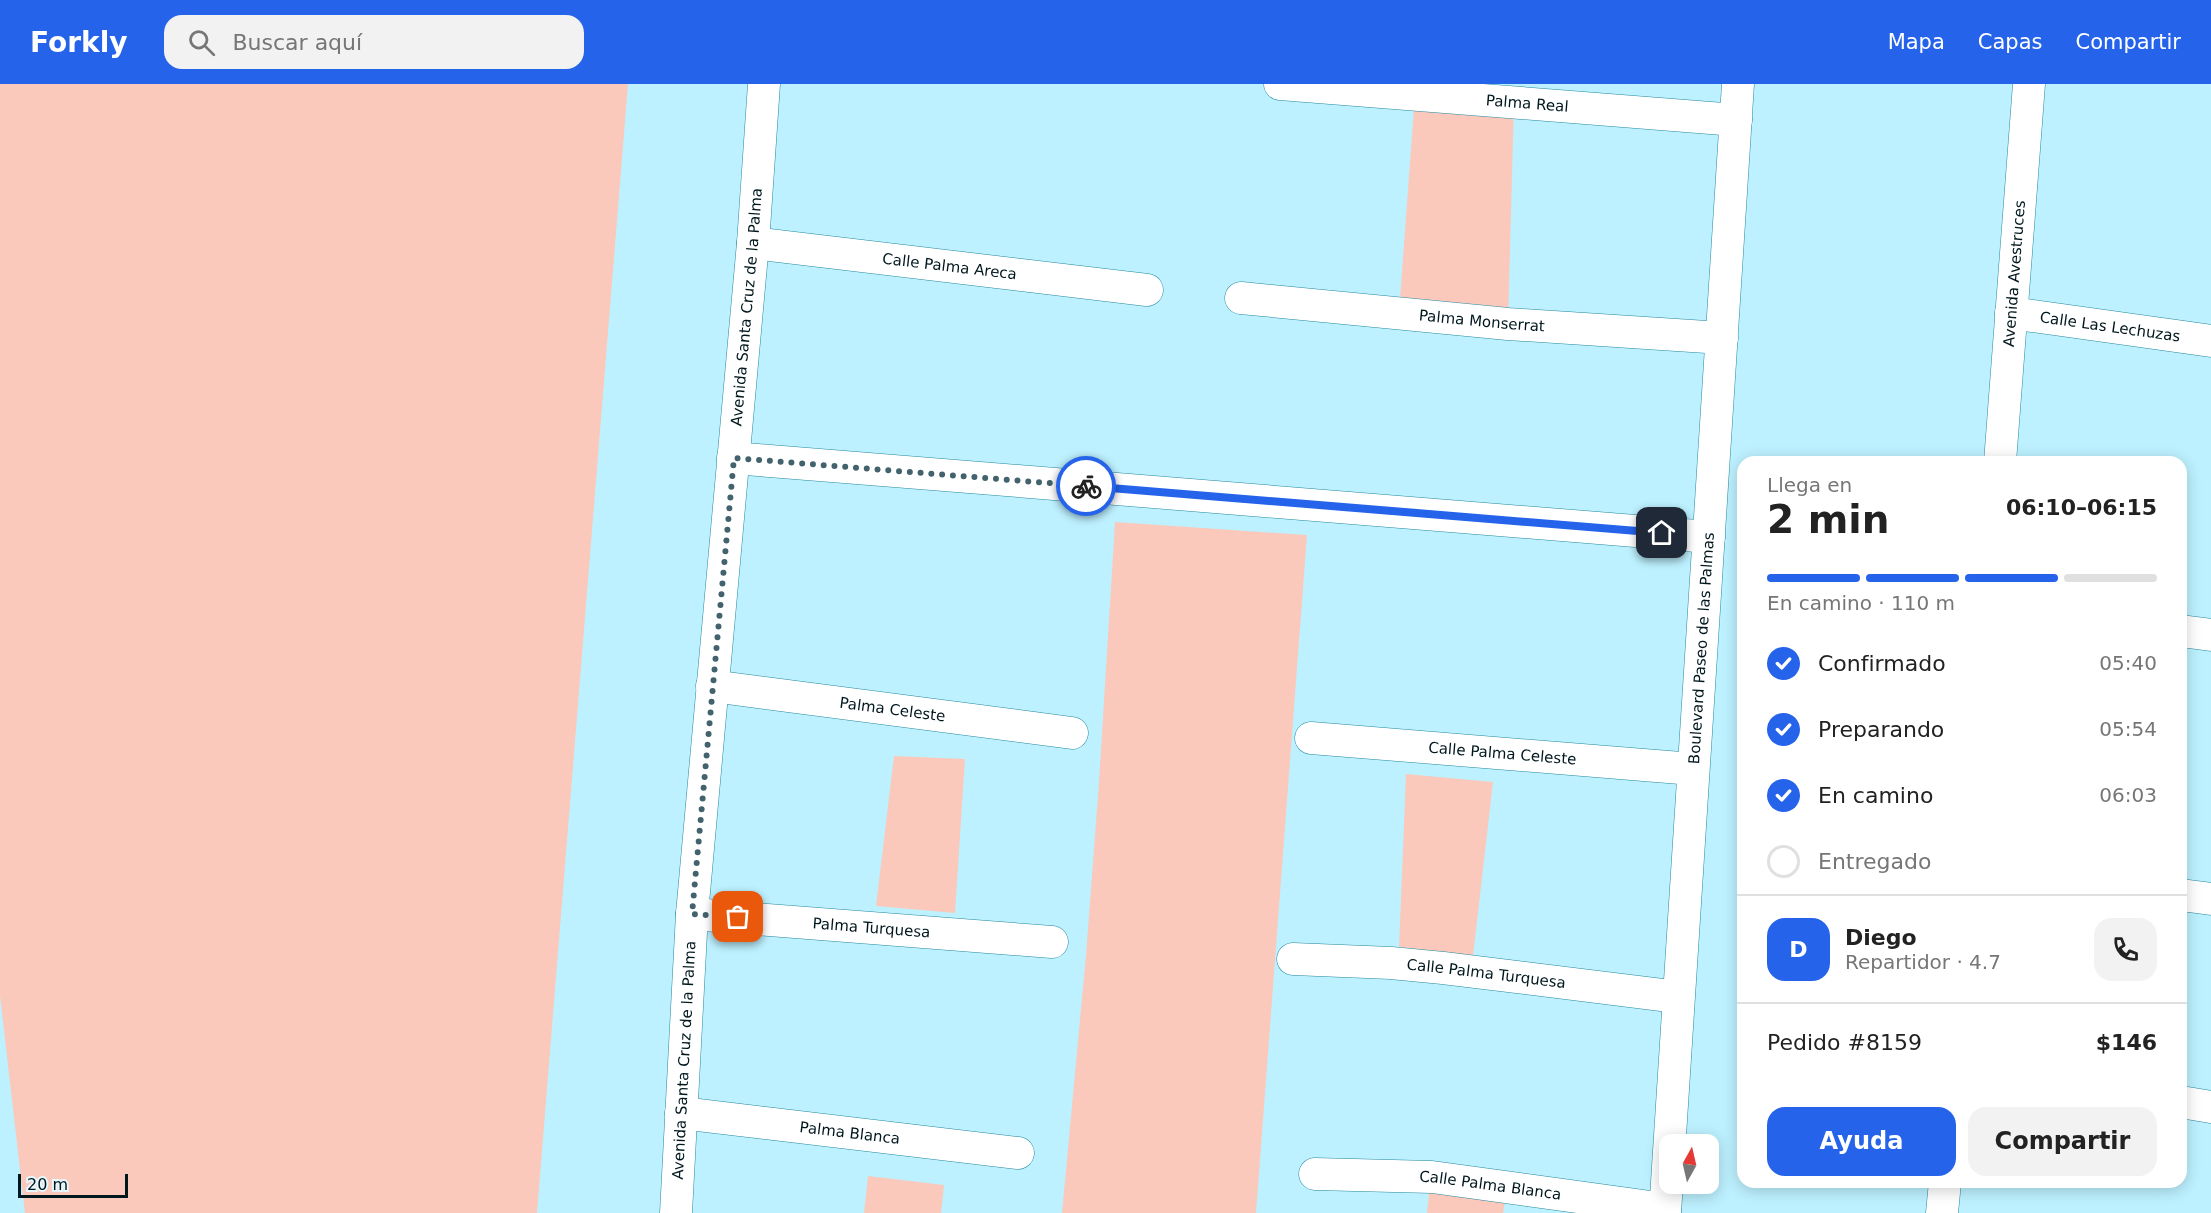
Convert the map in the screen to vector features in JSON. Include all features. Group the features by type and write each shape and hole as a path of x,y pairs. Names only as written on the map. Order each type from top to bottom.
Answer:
{"street":[{"name":"Avenida Santa Cruz de la Palma","path":"676,1213 692,914 753,243 764,84"},
{"name":"Palma Real","path":"1280,84 1736,120"},
{"name":"Boulevard Paseo de las Palmas","path":"1665,1211 1738,84"},
{"name":"Avenida Avestruces","path":"2000,456 2029,84"},
{"name":"Calle Palma Areca","path":"753,243 1147,290"},
{"name":"Palma Monserrat","path":"1241,298 1508,324 1722,339"},
{"name":"Calle Las Lechuzas","path":"2012,313 2211,341"},
{"path":"734,458 1709,537"},
{"path":"2187,632 2211,636"},
{"name":"Palma Celeste","path":"712,686 1072,732"},
{"name":"Calle Palma Celeste","path":"1311,738 1693,769"},
{"path":"2187,896 2211,899"},
{"name":"Palma Turquesa","path":"692,914 1052,942"},
{"name":"Calle Palma Turquesa","path":"1293,959 1432,967 1678,997"},
{"path":"2187,1103 2211,1107"},
{"name":"Palma Blanca","path":"681,1113 1018,1153"},
{"name":"Calle Palma Blanca","path":"1315,1174 1432,1177 1665,1211"},
{"path":"1942,1213 1944,1188"}],"shaded area":[{"path":"0,84 628,84 537,1213 25,1213 0,996"},
{"path":"1415,94 1514,102 1508,324 1399,312"},
{"path":"1115,522 1307,535 1256,1213 1062,1213 1086,955"},
{"path":"894,756 965,759 955,913 876,906"},
{"path":"1406,774 1493,782 1473,956 1399,947"},
{"path":"868,1176 944,1185 941,1213 864,1213"},
{"path":"1430,1183 1506,1194 1503,1213 1427,1213"}],"way so far":[{"path":"738,917 692,914 734,458 1086,486"}],"route":[{"path":"1086,486 1662,533"}]}
